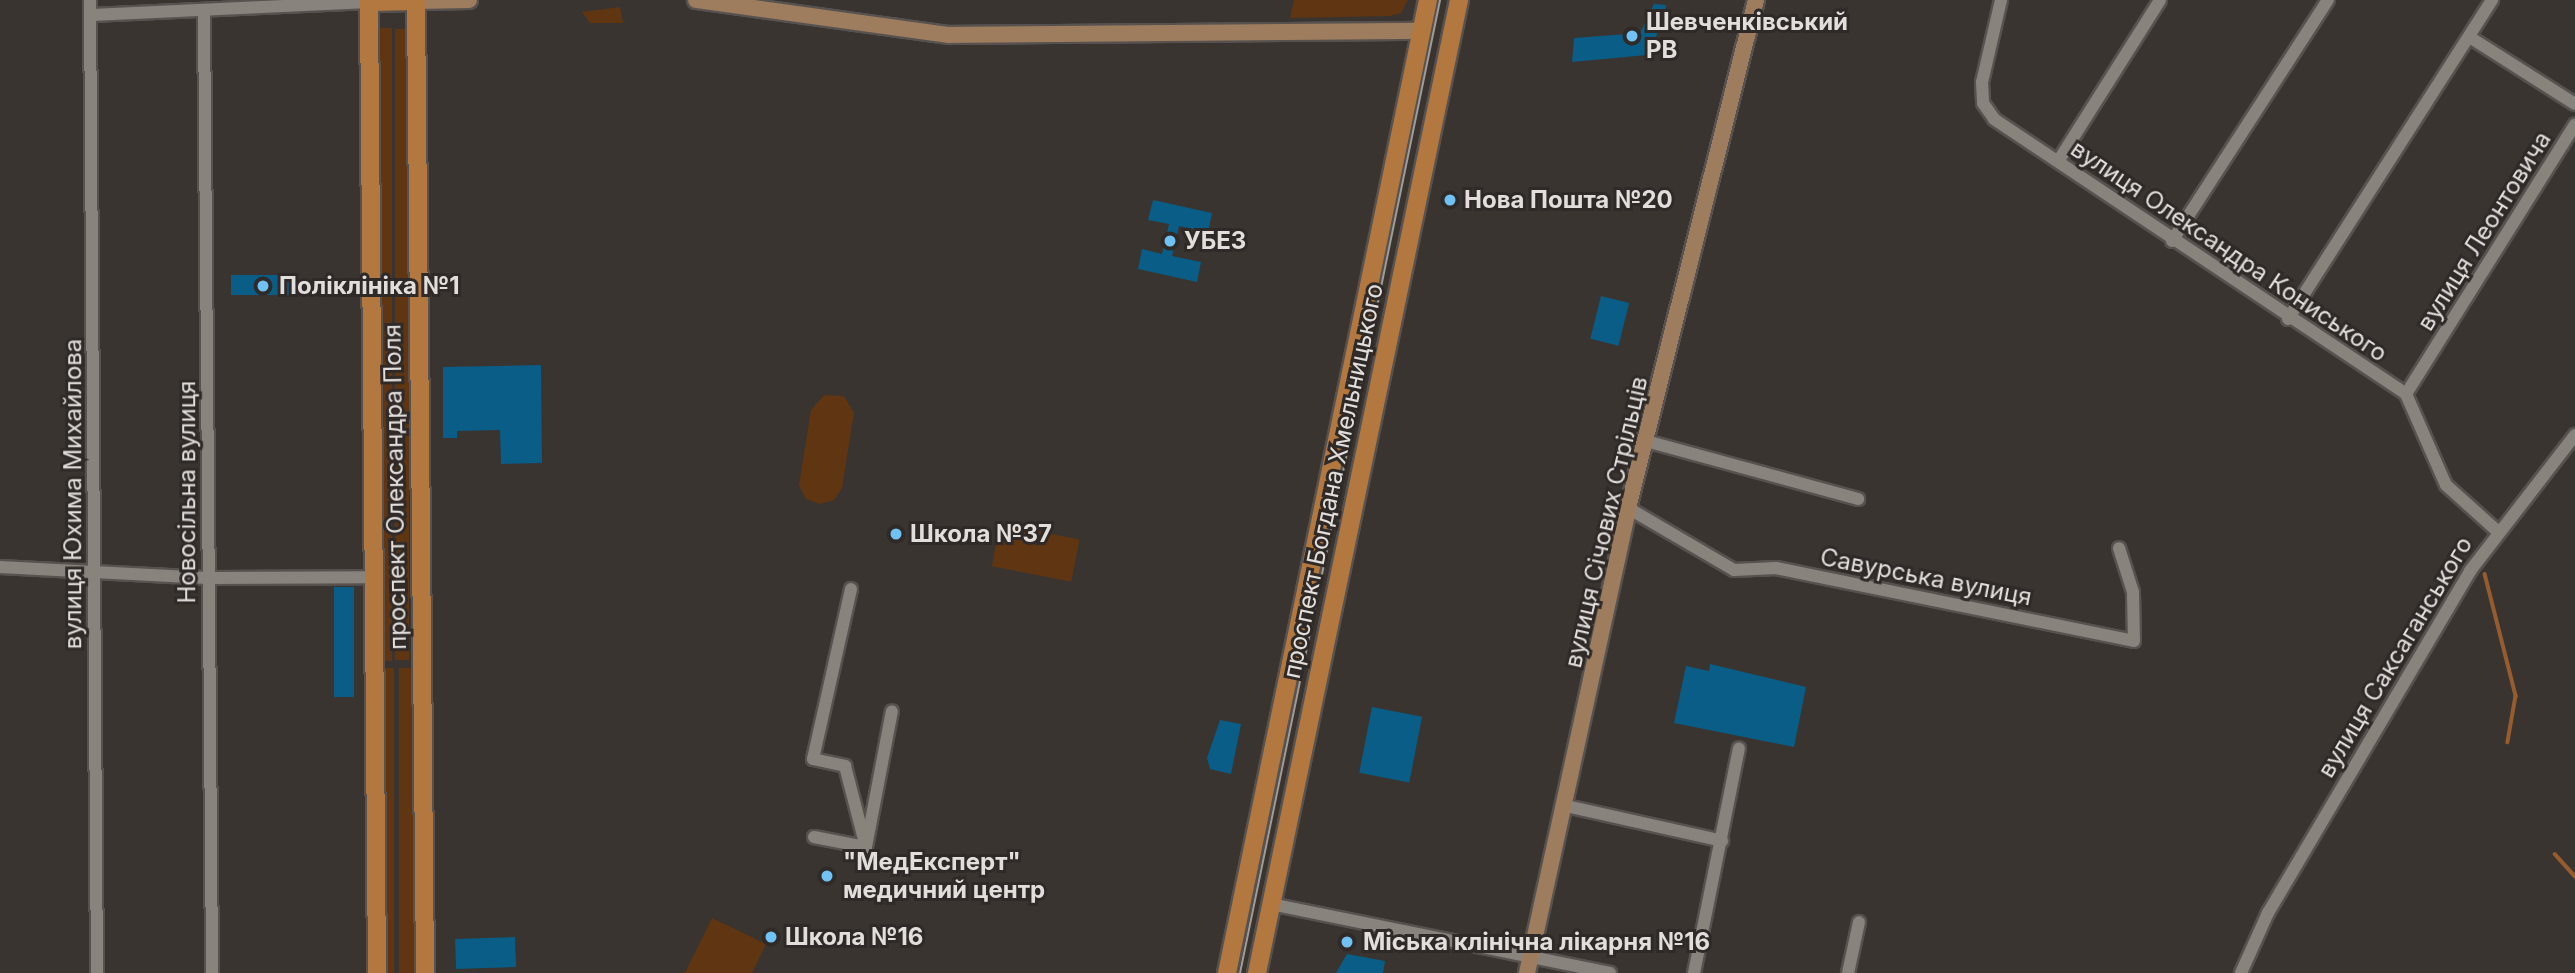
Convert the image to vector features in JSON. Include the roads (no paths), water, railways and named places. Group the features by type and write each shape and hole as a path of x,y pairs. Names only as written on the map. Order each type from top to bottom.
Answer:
{"main road":[{"name":"проспект Богдана Хмельницького","path":"1227,973 1428,0"},
{"name":"проспект Богдана Хмельницького","path":"1257,973 1459,0"},
{"path":"369,1 416,1"},
{"name":"проспект Олександра Поля","path":"369,1 377,973"},
{"name":"проспект Олександра Поля","path":"416,1 425,973"},
{"path":"1421,31 1452,32"},
{"path":"1318,525 1349,531"},
{"path":"1242,898 1271,904"}],"street":[{"name":"вулиця Юхима Михайлова","path":"90,0 97,973"},
{"path":"416,1 469,0"},
{"path":"696,0 949,35 1421,31"},
{"name":"вулиця Січових Стрільців","path":"1527,973 1566,806 1628,508 1756,0"},
{"name":"вулиця Олександра Кониського","path":"2000,0 1982,82 1983,103 1994,119 2059,160 2172,242 2406,394"},
{"path":"2059,160 2160,0"},
{"path":"2172,242 2328,0"},
{"path":"2288,319 2471,38 2492,0"},
{"path":"92,15 369,1"},
{"name":"Новосільна вулиця","path":"204,10 212,973"},
{"path":"2471,38 2575,104"},
{"name":"вулиця Леонтовича","path":"2406,394 2575,125"},
{"path":"2406,394 2446,485 2496,530"},
{"name":"вулиця Саксаганського","path":"2241,973 2268,913 2496,530 2575,435"},
{"path":"1646,441 1858,499"},
{"name":"Савурська вулиця","path":"1628,508 1734,570 1776,568 2134,641 2133,592 2119,548"},
{"path":"0,567 208,578 373,577"},
{"path":"851,589 813,759 845,766 866,847"},
{"path":"866,847 892,710"},
{"path":"1694,973 1739,748"},
{"path":"1566,806 1721,841"},
{"path":"814,837 866,847"},
{"path":"1271,904 1610,973"},
{"path":"1848,973 1859,922"}],"waterway":[{"path":"2485,574 2516,696 2508,742"},
{"path":"2555,854 2575,876"}],"tram line":[{"path":"1240,973 1440,0"}],"place":[{"name":"Шевченківський РВ","path":"1632,36"},
{"name":"Нова Пошта №20","path":"1450,200"},
{"name":"УБЕЗ","path":"1170,241"},
{"name":"Поліклініка №1","path":"263,286"},
{"name":"Школа №37","path":"896,534"},
{"name":"\"МедЕксперт\" медичний центр","path":"827,876"},
{"name":"Школа №16","path":"771,937"},
{"name":"Міська клінічна лікарня №16","path":"1347,942"}]}
